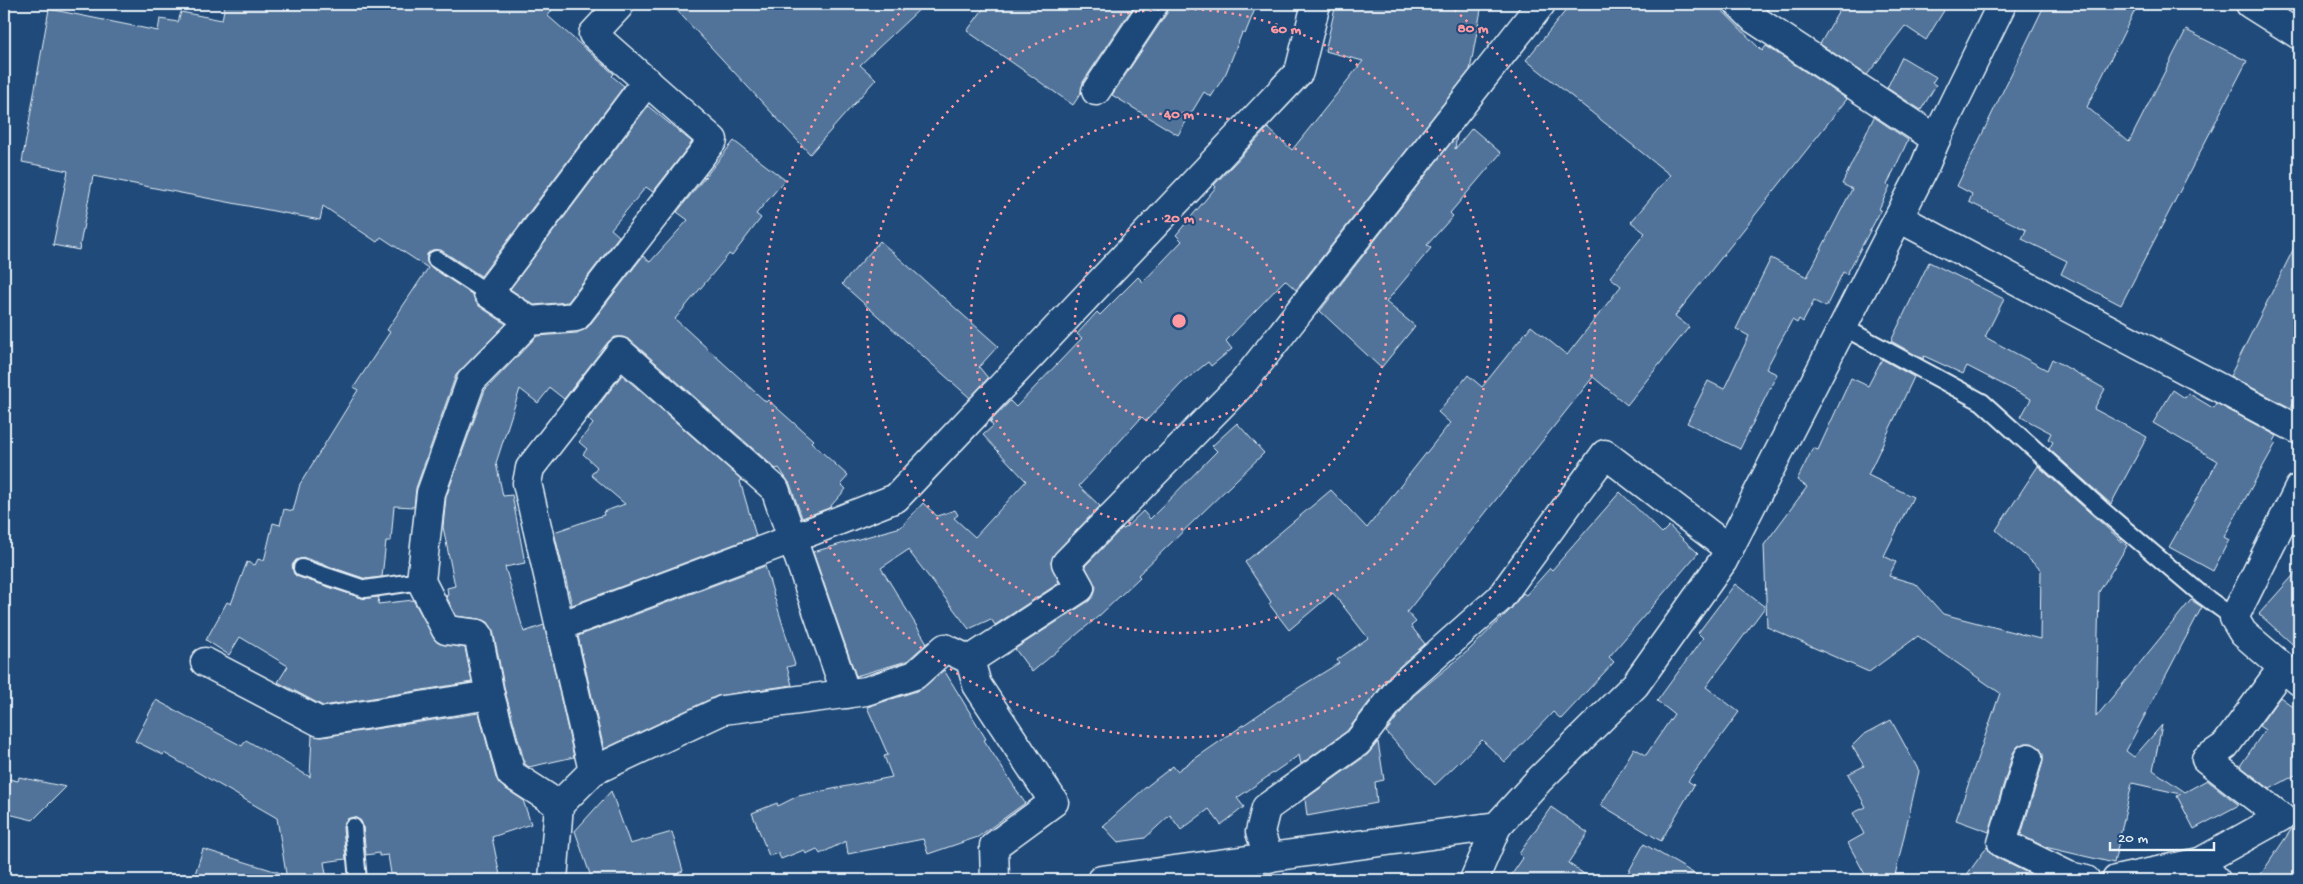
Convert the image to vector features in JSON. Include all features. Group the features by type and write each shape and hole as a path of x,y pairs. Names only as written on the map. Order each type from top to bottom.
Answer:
{"street":[{"path":"1096,91 1154,4"},
{"path":"560,626 896,498 1299,72 1316,4"},
{"path":"970,660 1080,588 1066,563 1242,384 1541,4"},
{"path":"1739,4 1754,19 1936,139"},
{"path":"1474,880 1497,826 1539,780 1635,686 1724,561 1924,168 1936,139 2002,4"},
{"path":"2250,4 2299,35"},
{"path":"559,806 511,774 490,694 478,634 446,630 420,581 431,493 471,381 530,322 576,317 713,140 593,34 619,6"},
{"path":"530,322 488,292 646,81"},
{"path":"1898,218 2299,430"},
{"path":"593,771 527,483 530,468 620,352 776,490 846,694"},
{"path":"1269,858 1260,832 1266,808 1358,742 1402,685 1500,598 1605,454 1729,548"},
{"path":"2116,880 2208,871 2281,817 2206,759 2225,746 2291,674 2243,633 2234,618 2299,488"},
{"path":"553,880 559,806 593,771 723,710 866,691 915,675 945,648 970,660"},
{"path":"970,660 976,685 1054,802 994,846 995,880"},
{"path":"205,662 320,722 490,694"},
{"path":"2028,758 2002,843 2069,876 2086,880"},
{"path":"1101,880 1497,826"}],"lane":[{"path":"436,259 488,292"},
{"path":"1843,327 1982,402 2101,509 2201,594 2234,618"},
{"path":"302,568 365,589 420,581"},
{"path":"353,827 358,880"}],"building":[{"path":"225,4 556,4 548,16 614,74 612,76 624,86 481,276 441,250 432,250 427,254 427,263 431,267 473,295 479,306 506,324 456,375 416,488 414,507 394,506 391,541 386,541 382,577 366,579 305,558 296,560 292,565 294,574 299,577 362,598 379,597 378,604 413,600 437,642 465,648 472,682 323,706 278,682 288,666 240,637 229,655 206,640 227,602 231,604 247,562 255,565 258,559 264,561 273,523 280,525 284,509 293,511 300,484 358,390 354,387 390,332 387,330 428,268 381,237 377,242 323,206 320,220 93,176 79,250 53,245 68,171 22,162 49,9 158,31 160,19 178,22 181,12 222,20"},
{"path":"671,4 925,4 860,65 876,79 810,154"},
{"path":"987,4 1135,4 1083,82 1081,93 1073,105 967,31"},
{"path":"1169,4 1257,4 1245,34 1242,33 1226,73 1211,97 1204,92 1178,135 1112,95 1167,13"},
{"path":"1336,4 1482,4 1470,70 1296,290 1285,280 1226,341 1232,349 1211,366 1208,362 1182,383 1146,421 1142,417 1079,486 1100,506 1055,553 1051,562 1059,583 995,625 991,619 969,629 908,550 881,568 927,643 907,661 856,676 813,552 901,527 923,503 937,516 955,510 958,515 954,518 975,537 1026,481 983,435 993,426 990,422 1010,401 1016,407 1082,338 1077,334 1097,312 1100,315 1138,277 1143,282 1182,241 1176,235 1216,187 1214,185 1268,128 1292,150 1363,61 1325,51"},
{"path":"1571,4 1716,4 1762,51 1766,46 1847,99 1675,316 1689,327 1627,405 1593,377 1407,612 1416,622 1411,626 1425,644 1390,675 1347,731 1301,764 1299,755 1237,798 1244,807 1221,825 1209,809 1181,830 1170,815 1145,838 1118,842 1103,826 1146,787 1173,766 1177,771 1287,695 1339,663 1337,660 1368,638 1333,593 1289,630 1269,604 1271,602 1245,562 1331,490 1367,528 1450,423 1438,412 1468,375 1482,387 1531,326 1567,355 1621,286 1610,277 1645,233 1631,222 1670,175 1526,60"},
{"path":"1843,4 1948,4 1926,40 1905,26 1867,75 1820,44"},
{"path":"2045,4 2138,4 2087,107 2129,142 2186,30 2247,61 2121,305 2061,274 2067,261 2022,239 2026,230 1969,202 1972,194 1957,186"},
{"path":"1902,57 1936,77 1932,83 1936,85 1921,110 1887,88"},
{"path":"648,106 692,142 653,192 646,187 611,229 619,236 568,302 534,305 510,289"},
{"path":"1874,117 1908,140 1887,185 1890,186 1879,209 1881,210 1847,274 1843,272 1826,307 1814,301 1803,322 1799,319 1797,323 1792,320 1766,369 1777,374 1740,449 1687,423 1708,381 1724,389 1749,336 1736,329 1771,258 1807,277 1852,189 1842,184"},
{"path":"1472,128 1501,153 1450,213 1453,216 1427,245 1431,248 1386,302 1415,326 1381,368 1320,311 1457,135 1455,149"},
{"path":"734,141 785,180 756,214 761,218 732,256 729,254 675,319 766,402 768,400 813,440 811,442 848,476 841,484 846,489 829,508 802,518 790,484 779,468 776,469 630,340 623,337 615,337 608,342 564,399 550,388 538,403 520,389 496,463 503,496 512,495 525,563 505,567 524,632 544,625 574,757 529,767 525,764 505,691 493,630 488,622 456,616 446,596 448,595 447,588 455,586 443,527 446,497 485,390 537,336 577,333 588,327 643,256 650,262 688,220 677,212"},
{"path":"2299,238 2299,392 2291,408 2230,376"},
{"path":"880,241 998,346 979,367 988,378 970,398 842,284"},
{"path":"1929,262 2004,299 1985,337 2047,370 2052,359 2105,389 2094,409 2147,437 2111,504 2049,449 2053,442 2048,439 2051,433 2021,417 2031,399 1967,366 1963,374 1924,356 1923,359 1891,341"},
{"path":"1882,359 1914,377 1868,475 1913,497 1884,556 1896,562 1889,576 1916,584 1943,614 2040,639 2041,570 1996,530 2038,466 2127,546 2099,592 2096,717 2191,600 2202,607 2126,751 2134,757 2162,725 2153,770 2185,792 2207,780 2239,805 2194,829 2177,796 2181,794 2132,783 2114,863 2045,847 2021,835 2043,762 2043,754 2039,747 2032,743 2025,743 2018,746 2013,753 1989,832 1956,820 2000,693 1918,636 1869,672 1767,627 1764,545 1807,487 1797,480 1813,448 1818,450 1851,378 1868,386"},
{"path":"622,375 742,480 740,481 756,536 572,605 554,532 604,515 603,512 625,504 591,475 597,467 583,454 587,449 579,442 593,424 588,419"},
{"path":"2173,390 2185,398 2188,393 2213,408 2216,403 2277,436 2274,441 2276,443 2224,537 2229,540 2213,571 2169,547 2218,461 2153,423"},
{"path":"1237,423 1264,453 1138,575 1140,577 1100,615 1032,672 1015,649 1089,601 1094,595 1096,587 1085,566 1122,528 1124,529 1143,511 1150,519 1217,451 1212,446"},
{"path":"1620,492 1662,533 1669,526 1698,553 1609,657 1614,662 1561,719 1553,712 1505,762 1482,740 1435,785 1386,732 1413,696 1469,650 1510,610 1523,593 1526,595 1550,568 1552,570"},
{"path":"765,566 795,665 787,667 792,685 717,696 604,749 578,636"},
{"path":"2299,569 2299,650 2259,614"},
{"path":"1735,584 1765,607 1706,687 1739,712 1688,781 1694,785 1661,841 1601,805 1634,748 1646,755 1674,714 1657,701 1703,638 1698,633"},
{"path":"944,670 986,739 984,740 1025,803 978,837 928,854 923,839 848,854 846,841 820,854 817,849 806,854 804,850 781,859 778,853 769,856 752,813 777,803 778,806 798,796 892,777 884,756 888,755 867,707 920,690"},
{"path":"2280,697 2299,711 2299,773 2270,789 2240,766 2265,730 2259,726"},
{"path":"156,700 242,746 246,740 310,777 312,735 322,737 479,713 496,778 503,787 523,800 531,824 492,837 501,880 392,880 388,855 379,856 379,853 366,855 363,826 361,821 353,817 347,819 343,827 346,859 324,862 327,880 287,880 277,818 164,753 163,755 135,741"},
{"path":"1891,720 1919,771 1894,880 1868,880 1848,843 1864,834 1853,813 1866,807 1848,774 1864,766 1852,746 1863,735"},
{"path":"1378,742 1384,780 1375,782 1377,803 1307,816 1305,799 1367,755"},
{"path":"19,777 66,787 33,820 4,813 4,778 18,781"},
{"path":"611,791 630,844 672,832 683,871 678,873 680,880 592,880 575,831"},
{"path":"1551,807 1588,833 1568,863 1593,880 1508,880 1523,858 1519,854"},
{"path":"2299,818 2299,880 2257,880"},
{"path":"1644,844 1705,880 1624,880"},
{"path":"1987,847 1995,857 2042,880 1963,880"},
{"path":"203,849 281,873 280,880 193,880"}]}
